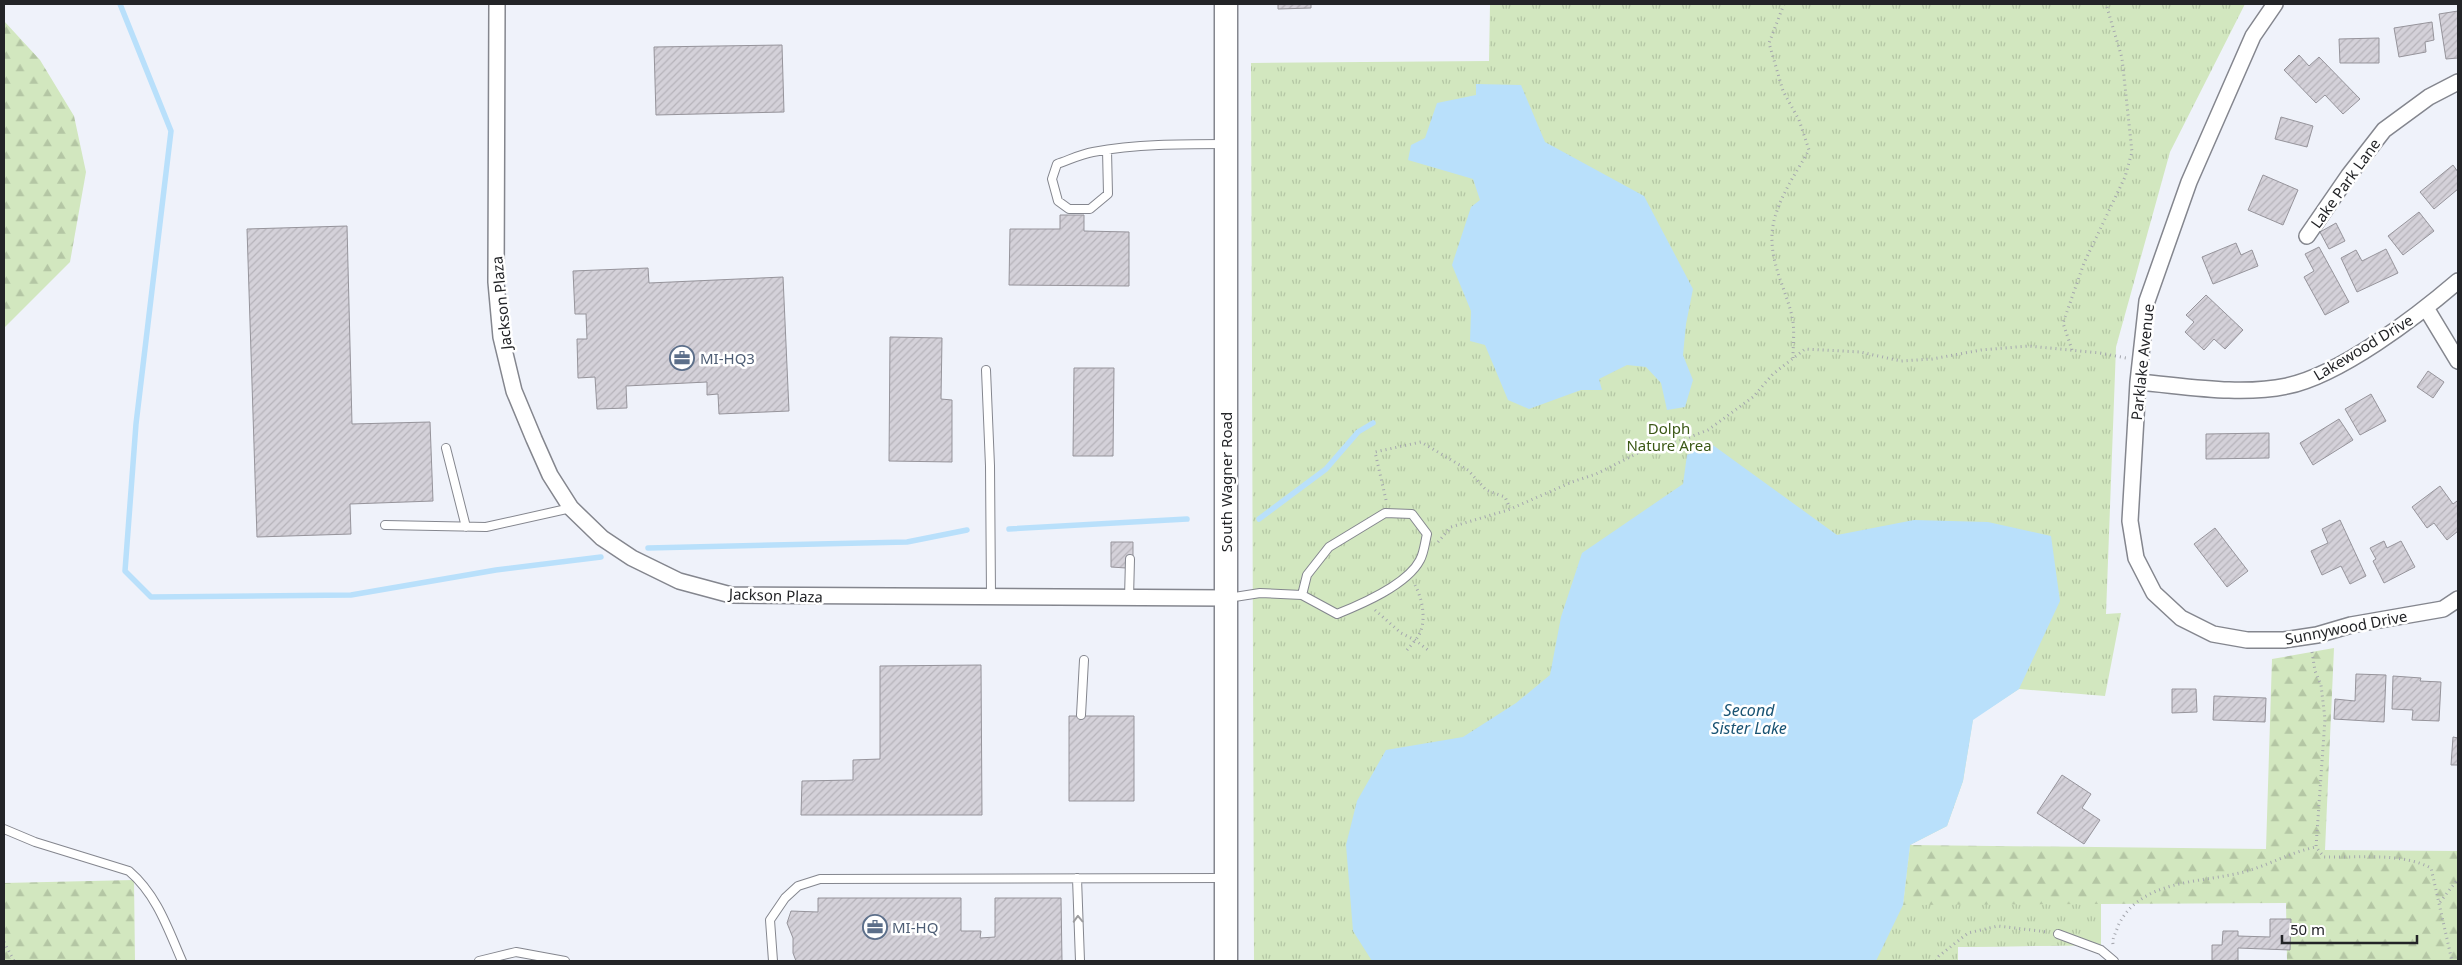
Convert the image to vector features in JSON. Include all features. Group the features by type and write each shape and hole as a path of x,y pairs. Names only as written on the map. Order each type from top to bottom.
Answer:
{"main road":[{"name":"South Wagner Road","path":"1226,4 1226,961"}],"street":[{"name":"Jackson Plaza","path":"496,4 496,254 501,337 514,391 550,475 571,508 602,538 632,558 679,581 731,595 850,597 991,595 1226,598"},
{"name":"Parklake Avenue","path":"2176,613 2154,593 2136,558 2130,520 2138,382 2147,301 2189,182 2253,36 2274,4"},
{"name":"Lake Park Lane","path":"2307,236 2348,175 2384,130 2429,97 2458,82"},
{"name":"Lakewood Drive","path":"2138,382 2246,390 2285,386 2316,378 2426,308 2458,281"},
{"path":"2426,308 2458,361"},
{"name":"Sunnywood Drive","path":"2176,613 2213,634 2247,640 2284,640 2310,636 2351,625 2443,609 2458,599"},
{"path":"2443,609 2458,613"}],"lane":[{"path":"1107,150 1108,194 1090,209 1069,208 1058,201 1052,178 1057,164 1091,152 1107,150 1176,144 1226,144"},
{"path":"986,370 990,466 991,595"},
{"path":"446,448 466,527"},
{"path":"384,524 486,528 571,508"},
{"path":"1226,598 1260,593 1302,595 1337,614 1367,602 1409,574 1420,560 1427,534 1412,514 1385,513 1329,547 1307,575 1302,595"},
{"path":"1130,559 1130,598"},
{"path":"1081,715 1084,660"},
{"path":"4,829 35,842 129,871 142,882 159,907 182,961"},
{"path":"1077,878 1080,961"},
{"path":"773,961 770,920 785,898 798,886 820,879 1226,878"},
{"path":"2058,934 2101,950 2114,961"},
{"path":"479,961 516,952 564,961"}],"path":[{"path":"1784,4 1769,43 1783,91 1799,120 1809,150 1784,195 1776,217 1772,241 1778,273 1792,318 1793,358"},
{"path":"2072,350 2063,323 2084,263 2125,178 2132,152 2122,58 2106,4"},
{"path":"1433,547 1452,527 1511,508 1596,474 1642,451 1664,447 1708,430 1753,397 1773,374 1805,349 1860,352 1901,361 1932,359 2009,347 2072,350 2140,360"},
{"path":"1390,513 1382,490 1382,474 1375,452 1421,442 1468,470 1486,490 1505,497 1511,508"},
{"path":"1407,650 1420,634 1422,620 1421,596 1409,574"},
{"path":"1367,602 1401,633 1415,640 1428,650"},
{"path":"2310,636 2312,659 2321,685 2325,719 2316,847 2324,857 2404,858 2417,861 2431,868 2452,961"},
{"path":"2114,947 2112,940 2122,919 2142,899 2166,886 2243,872 2266,865 2298,851 2316,847"},
{"path":"2439,903 2458,879"},
{"path":"1936,961 1939,956 1968,933 1998,926 2058,934"},
{"path":"4,942 14,961"}],"green space":[{"name":"Dolph Nature Area","path":"1490,4 2245,4 2170,152 2116,347 2106,614 2121,613 2105,696 2019,689 1973,719 1963,781 1947,826 1910,845 1903,905 2101,904 2101,945 1958,947 1958,961 1254,961 1251,63 1489,61"},
{"path":"4,21 40,60 74,116 86,172 70,262 4,328"},
{"path":"2334,648 2325,850 2458,851 2458,961 2287,961 2286,903 2101,904 2101,945 1958,947 1958,961 1876,961 1903,905 1910,845 2266,849 2272,659"},
{"path":"134,880 135,961 4,961 4,883"}],"water":[{"path":"1476,84 1521,85 1545,142 1644,196 1693,289 1686,324 1683,355 1693,380 1685,407 1667,410 1661,383 1646,367 1627,365 1599,379 1602,390 1581,390 1529,409 1508,400 1485,345 1470,341 1471,311 1452,265 1471,207 1480,200 1473,179 1408,160 1411,145 1425,138 1437,103 1476,95"},
{"name":"Second Sister Lake","path":"1710,443 1837,535 1914,520 1988,522 2051,536 2060,601 2019,689 1973,720 1963,781 1947,826 1910,845 1903,905 1876,961 1372,961 1353,931 1346,845 1357,801 1386,750 1463,737 1516,703 1550,675 1561,617 1582,553 1683,484 1687,455"}],"building":[{"path":"1278,4 1311,4 1311,8 1278,9"},
{"path":"2458,11 2458,58 2446,59 2439,14"},
{"path":"2432,22 2434,40 2425,42 2426,52 2399,57 2394,28"},
{"path":"2379,38 2379,63 2340,63 2339,39"},
{"path":"782,45 784,112 656,115 654,47"},
{"path":"2299,55 2309,66 2319,57 2360,99 2343,114 2325,95 2316,103 2284,70"},
{"path":"2281,117 2313,126 2307,147 2275,139"},
{"path":"2453,165 2458,172 2458,189 2434,209 2420,192"},
{"path":"2263,175 2298,190 2283,225 2248,210"},
{"path":"2419,212 2434,231 2403,255 2388,236"},
{"path":"1060,215 1084,215 1084,231 1129,232 1129,286 1009,285 1010,229 1060,229"},
{"path":"2336,223 2345,241 2329,249 2320,232"},
{"path":"347,226 352,424 430,422 433,501 350,504 351,534 257,537 247,229"},
{"path":"2236,243 2241,255 2252,250 2258,266 2213,284 2202,257"},
{"path":"2319,247 2349,302 2325,315 2304,277 2314,271 2305,254"},
{"path":"2386,249 2398,273 2357,292 2341,258 2356,250 2362,261"},
{"name":"MI-HQ3","path":"648,268 649,283 783,277 789,411 719,414 718,394 707,395 707,382 626,386 627,408 597,409 595,377 578,378 577,339 587,339 586,314 575,314 573,271"},
{"path":"2206,295 2243,330 2225,349 2214,339 2204,350 2185,332 2194,322 2186,315"},
{"path":"890,337 942,338 941,399 952,400 952,462 889,461"},
{"path":"1074,368 1114,368 1113,456 1073,456"},
{"path":"2428,371 2444,382 2433,398 2417,387"},
{"path":"2371,394 2386,421 2360,435 2345,409"},
{"path":"2339,419 2353,440 2313,465 2300,443"},
{"path":"2269,433 2269,458 2206,459 2206,434"},
{"path":"2440,486 2453,504 2457,501 2458,503 2458,531 2447,540 2434,523 2427,528 2412,507"},
{"path":"2340,520 2366,576 2350,584 2341,566 2322,575 2311,551 2328,543 2322,529"},
{"path":"2215,528 2248,571 2227,587 2194,544"},
{"path":"2384,541 2387,548 2401,541 2415,567 2384,583 2373,561 2376,559 2370,548"},
{"path":"1111,542 1133,542 1133,558 1126,568 1111,567"},
{"path":"981,665 982,815 801,815 802,781 853,780 853,760 880,759 880,666"},
{"path":"2356,674 2386,675 2384,722 2334,719 2335,699 2355,701"},
{"path":"2393,676 2421,678 2420,681 2441,682 2439,721 2412,720 2413,710 2392,709"},
{"path":"2172,689 2196,689 2197,712 2172,713"},
{"path":"2214,696 2266,698 2265,722 2213,720"},
{"path":"1069,716 1134,716 1134,801 1069,801"},
{"path":"2453,737 2458,738 2458,765 2451,765"},
{"path":"2062,775 2091,794 2082,808 2100,820 2084,844 2037,813"},
{"name":"MI-HQ","path":"818,898 961,898 961,931 981,931 980,938 995,937 995,898 1061,898 1062,961 796,961 793,953 793,938 787,923 791,911 818,912"},
{"path":"2270,919 2291,919 2290,950 2238,948 2238,961 2212,961 2212,945 2222,945 2223,931 2238,931 2238,936 2270,937"}],"waterway":[{"path":"120,4 171,131 136,424 125,571 151,597 351,595 496,570 601,557"},
{"path":"1259,519 1326,469 1358,432 1373,423"},
{"path":"1009,529 1187,519"},
{"path":"648,548 907,542 967,530"}],"place":[{"name":"MI-HQ3","path":"682,358"},
{"name":"MI-HQ","path":"875,927"}]}
